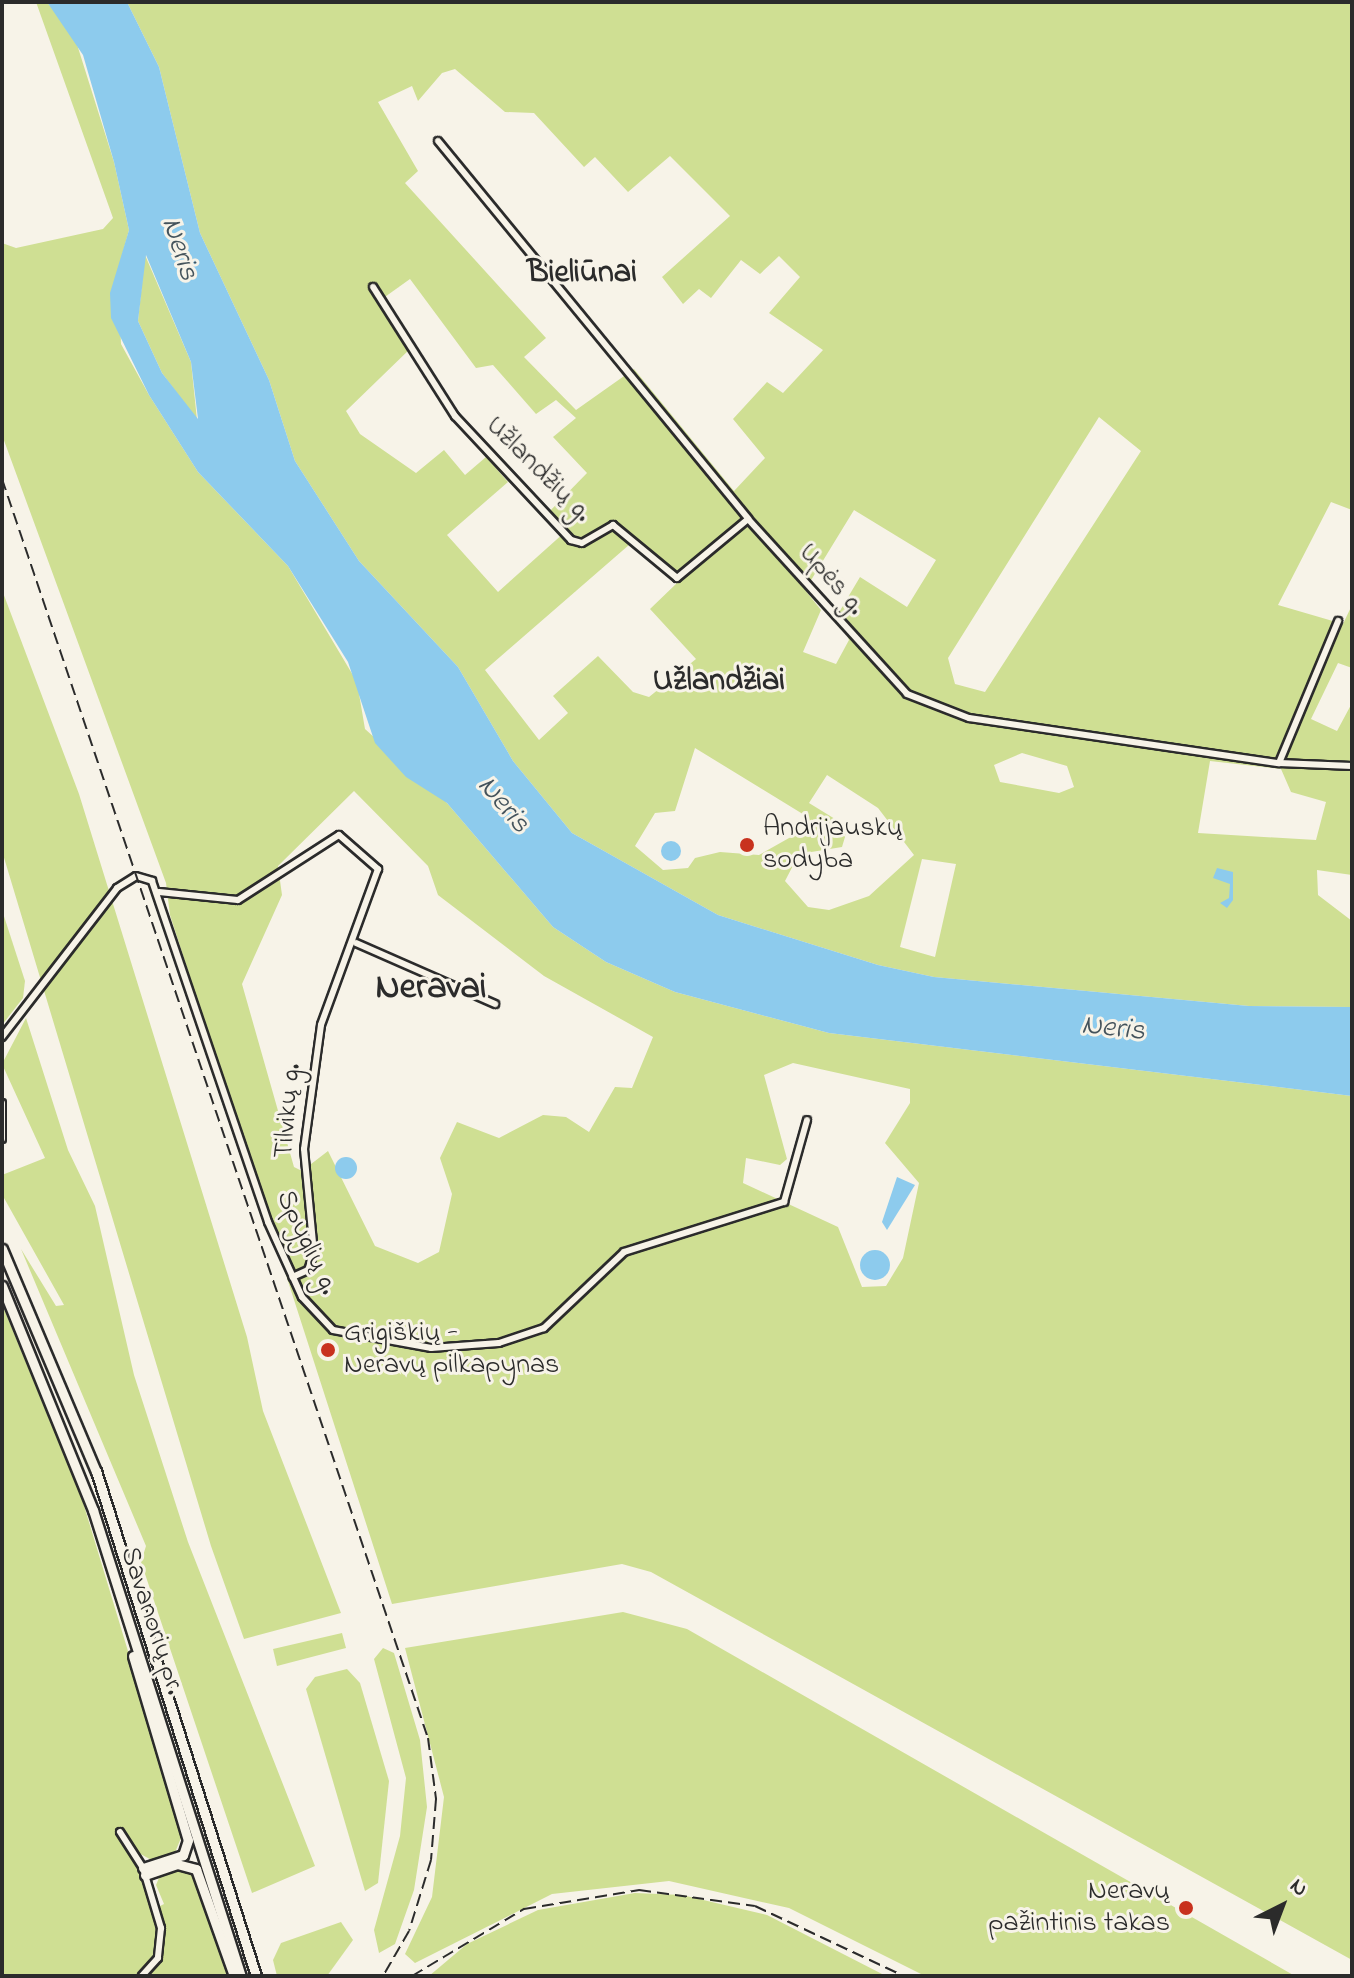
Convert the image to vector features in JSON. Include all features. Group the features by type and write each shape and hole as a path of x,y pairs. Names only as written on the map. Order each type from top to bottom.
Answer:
{"highway":[{"name":"Savanorių pr.","path":"2,1249 127,1562 256,1976"},
{"name":"Savanorių pr.","path":"2,1286 93,1510 241,1976"},
{"path":"93,1510 188,1840 183,1855 144,1871"},
{"path":"144,1871 177,1864 196,1869 234,1976"}],"street":[{"name":"Upės g.","path":"438,141 748,519 893,682 930,708 1279,763 1352,766"},
{"name":"Užlandžių g.","path":"373,287 455,416 571,540 582,543 613,525 677,578 748,519"},
{"path":"1279,763 1338,621"},
{"name":"Tilvikų g.","path":"159,892 238,900 343,835 379,874 356,943 321,1025 304,1149 314,1252 308,1270 292,1277"},
{"path":"2,1037 125,880 147,878 159,892"},
{"name":"Spyglių g.","path":"159,892 292,1277 321,1321 359,1338 431,1348 499,1343 558,1319 624,1252 784,1202 807,1120"},
{"path":"356,943 495,1004"},
{"path":"2,1103 2,1139"},
{"path":"120,1832 144,1871 158,1906 161,1947 142,1976"}],"green space":[{"path":"36,2 47,2 75,38 114,162 129,230 118,270 121,344 149,395 198,472 288,566 357,682 365,729 447,803 553,927 606,962 675,992 829,1033 1352,1096 1352,1960 651,1572 622,1564 392,1604 170,915 166,883 2,435 2,243 16,248 103,229 113,218","holes":["354,791 428,866 438,895 544,976 653,1037 632,1088 615,1087 589,1132 566,1117 543,1115 499,1138 457,1122 440,1158 452,1194 439,1252 418,1263 375,1246 328,1151 302,1171 294,1167 242,984 282,895 278,866","793,1063 910,1089 910,1103 885,1143 919,1183 903,1258 886,1286 862,1287 838,1227 743,1183 746,1158 780,1165 787,1159 764,1075"]},
{"path":"127,2 1352,2 1352,510 1331,502 1278,605 1343,624 1352,605 1352,668 1338,663 1311,719 1337,731 1352,703 1352,875 1317,870 1318,895 1352,921 1352,1007 1249,1006 934,977 878,965 718,915 572,833 513,761 458,667 359,561 295,461 269,380 200,233 159,67","holes":["455,69 505,112 534,113 584,167 595,157 628,192 670,156 730,216 662,277 683,304 699,289 711,298 741,260 760,274 779,256 800,277 769,313 823,350 783,393 767,382 733,419 765,458 734,491 634,369 576,410 524,357 546,338 405,183 418,171 378,102 412,86 418,101 442,73","410,279 476,368 493,365 536,414 556,400 576,418 553,437 587,473 547,514 565,532 498,592 447,535 508,482 486,457 465,475 444,450 416,473 360,434 346,411 413,346 382,299","1099,417 1141,451 985,692 955,684 948,658","854,510 936,560 907,607 860,577 838,614 849,640 836,664 803,652 821,610 805,590","637,538 677,583 650,609 696,659 649,697 633,692 598,656 553,696 568,713 539,740 485,670","695,748 806,816 805,829 759,855 720,852 695,858 688,868 663,870 635,846 655,813 675,811","1022,753 1067,766 1074,787 1059,793 1000,782 994,765","1210,761 1281,769 1291,792 1326,802 1316,840 1198,833","827,775 878,808 914,855 869,896 829,910 808,907 785,881 799,854 842,847 848,827 809,803","922,859 956,864 935,957 900,947"]},
{"path":"145,255 191,362 197,420 162,373 138,321"},
{"path":"2,590 79,794 247,1337 263,1411 341,1613 244,1639 211,1546 2,851"},
{"path":"2,910 25,981 23,998 2,1025"},
{"path":"26,1018 68,1150 95,1206 134,1375 188,1542 315,1866 252,1893 141,1562 146,1546 21,1249 56,1306 64,1305 4,1198 2,1175 45,1158 2,1064"},
{"path":"2,1304 82,1499 183,1833 174,1855 155,1862 137,1852 134,1861 156,1908 164,1904 156,1885 161,1873 184,1868 197,1877 228,1976 2,1976"},
{"path":"623,1612 687,1629 1295,1976 925,1976 789,1908 669,1881 552,1894 415,1963 405,1954 432,1897 444,1797 405,1648"},
{"path":"342,1633 346,1648 277,1666 273,1649"},
{"path":"383,1648 394,1653 420,1740 427,1807 414,1890 395,1944 379,1953 374,1930 400,1836 406,1778 374,1659"},
{"path":"347,1669 360,1683 389,1781 378,1883 365,1891 306,1689 315,1677"},
{"path":"635,1893 682,1895 767,1915 886,1976 429,1976 467,1944 538,1910"},
{"path":"341,1922 353,1940 327,1976 277,1976 273,1960 281,1943"}],"water":[{"name":"Neris","path":"47,2 127,2 159,67 200,233 269,380 295,461 359,561 458,667 513,761 572,833 718,915 878,965 934,977 1249,1006 1352,1007 1352,1096 829,1033 675,992 606,962 553,927 447,803 406,777 375,743 348,662 288,566 198,472 149,395 111,318 110,293 129,230 114,162 83,55","holes":["146,255 191,362 198,419 162,373 138,321"]},
{"path":"671,841 678,844 681,851 678,858 671,861 664,858 661,851 664,844"},
{"path":"1217,868 1233,872 1233,900 1227,908 1220,903 1229,898 1230,884 1213,878"},
{"path":"346,1157 354,1160 357,1168 354,1176 346,1179 338,1176 335,1168 338,1160"},
{"path":"897,1177 915,1185 887,1230 882,1222"},
{"path":"875,1250 885,1255 890,1265 885,1275 875,1280 865,1275 860,1265 865,1255"}],"railway":[{"path":"2,479 428,1738 436,1799 431,1860 409,1931 383,1976"},
{"path":"412,1976 524,1909 639,1890 755,1906 904,1976"}],"place":[{"name":"Andrijauskų sodyba","path":"747,845"},
{"name":"Grigiškių - Neravų pilkapynas","path":"328,1350"},
{"name":"Neravų pažintinis takas","path":"1186,1908"}],"district":[{"name":"Bieliūnai","path":"582,274"},
{"name":"Užlandžiai","path":"719,682"},
{"name":"Neravai","path":"431,989"}]}
